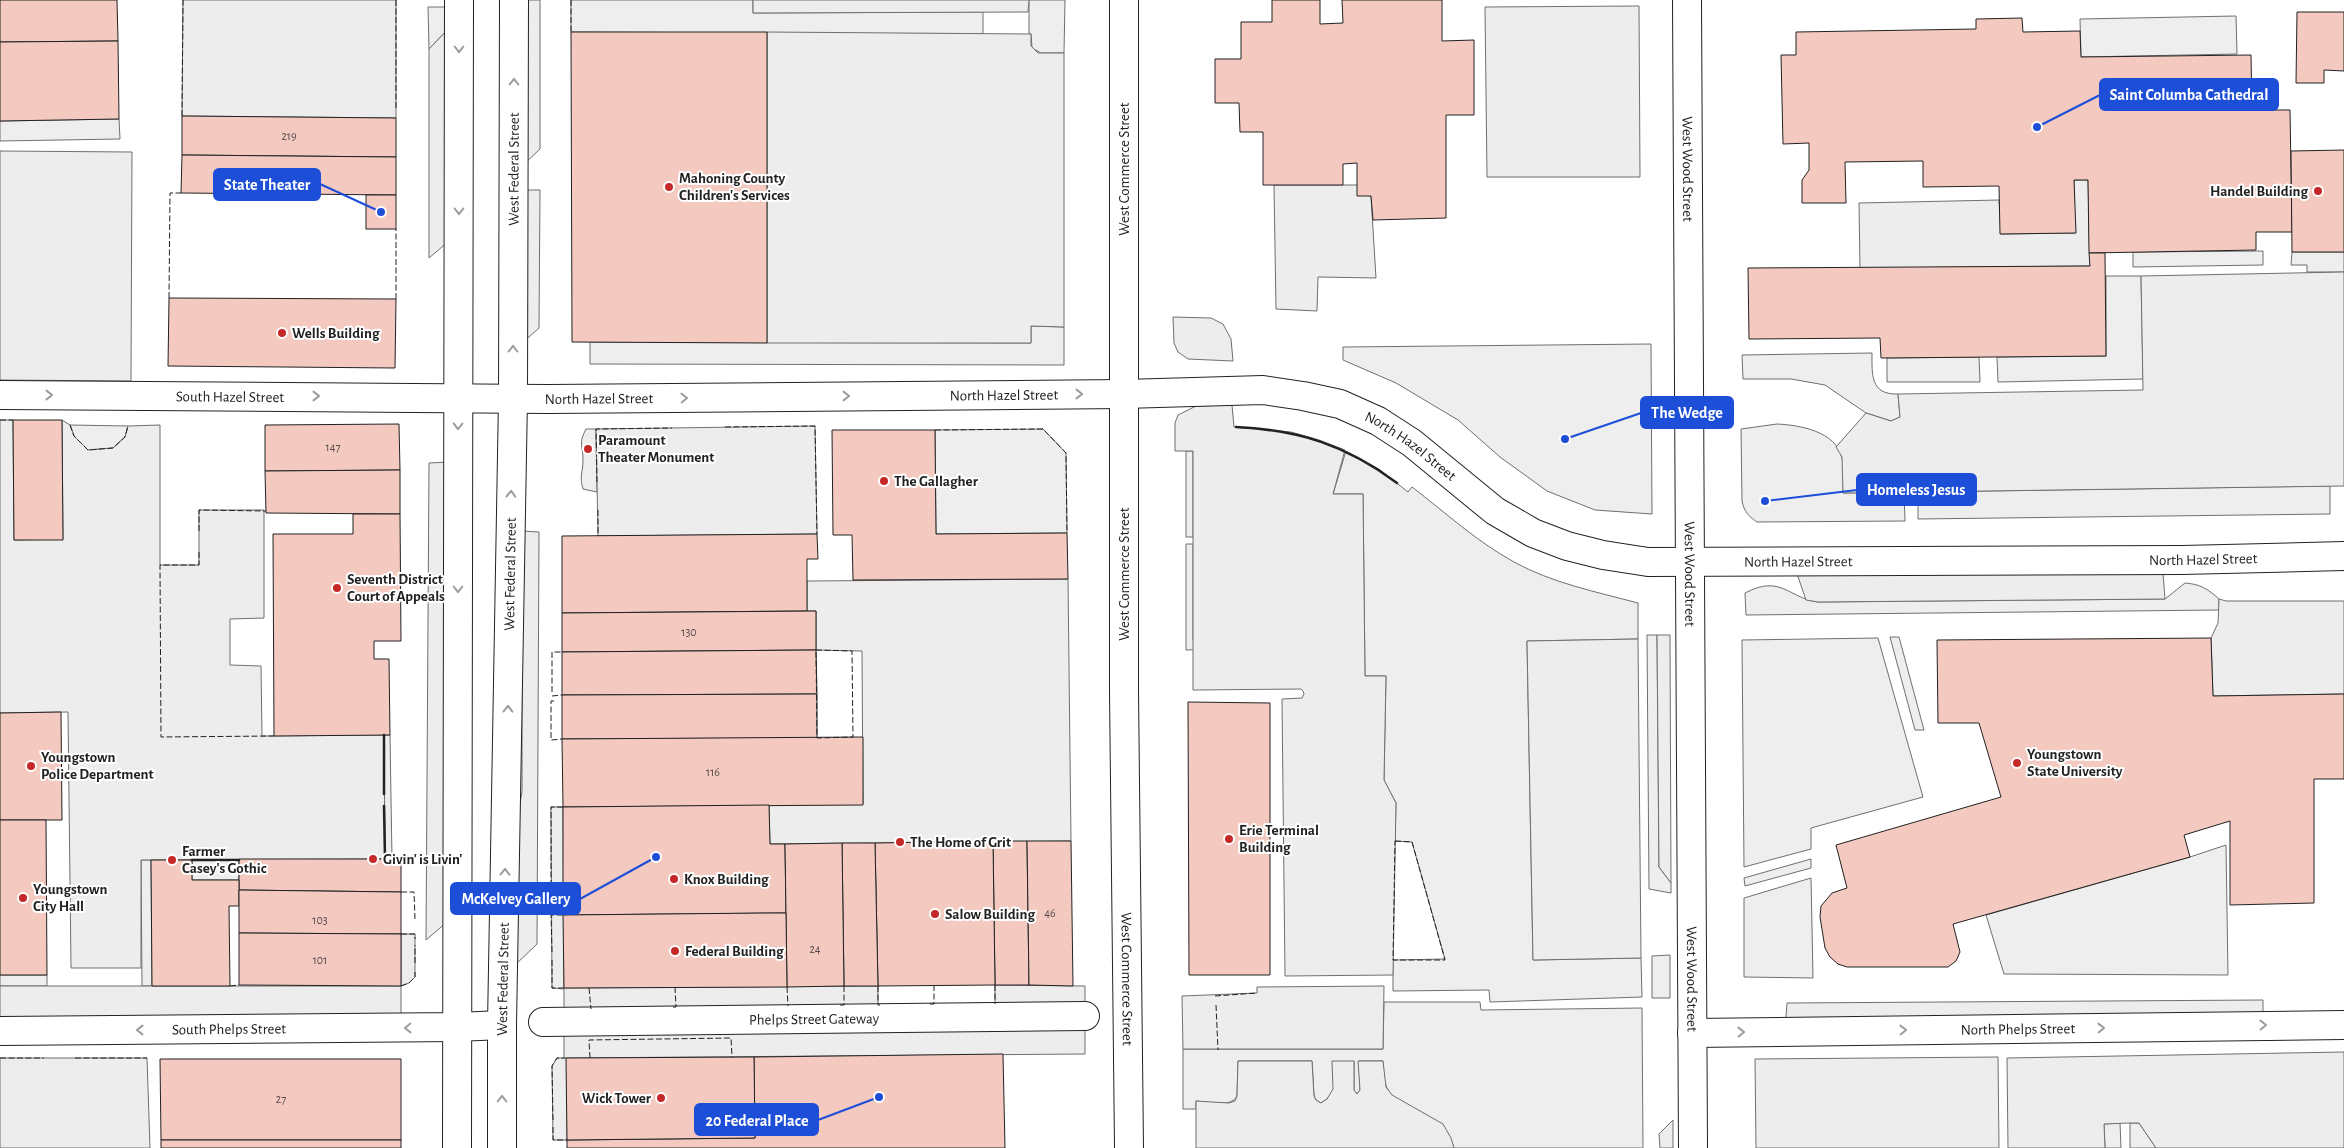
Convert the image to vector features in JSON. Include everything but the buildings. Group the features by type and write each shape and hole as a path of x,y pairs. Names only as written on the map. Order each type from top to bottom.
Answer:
{"street":[{"path":"456,1148 459,0"},
{"name":"West Federal Street","path":"502,1148 502,1025 513,398 514,0"},
{"name":"West Commerce Street","path":"1124,0 1124,692 1129,1148"},
{"name":"West Wood Street","path":"1687,0 1688,563 1693,1148"},
{"name":"North Hazel Street","path":"459,397 1124,394 1263,390 1340,404 1378,421 1412,443 1495,511 1533,533 1567,546 1603,555 1648,562 2182,560 2344,556"},
{"name":"South Hazel Street","path":"0,395 459,397"},
{"name":"Phelps Street Gateway","path":"543,1022 1085,1016"},
{"path":"457,1027 502,1025"},
{"name":"North Phelps Street","path":"1692,1033 2344,1025"},
{"name":"South Phelps Street","path":"0,1031 457,1027"}],"shaded area":[{"path":"183,0 396,0 396,118 182,116"},
{"path":"521,0 540,0 540,149 521,167"},
{"path":"571,0 753,0 753,13 983,12 983,34 571,32"},
{"path":"753,0 1029,0 1028,12 753,13"},
{"path":"1029,0 1065,0 1064,53 1041,53 1032,48 1031,34 1029,34"},
{"path":"1639,6 1640,177 1487,177 1485,7"},
{"path":"428,7 449,7 455,22 429,49"},
{"path":"2236,16 2237,54 2081,57 2080,19"},
{"path":"455,22 455,236 429,258 429,49"},
{"path":"767,32 1031,34 1031,46 1038,53 1064,53 1064,327 1031,326 1031,343 767,343"},
{"path":"119,119 120,139 0,141 0,121"},
{"path":"0,151 132,152 131,381 0,380"},
{"path":"2074,180 2088,180 2090,266 1860,268 1859,203 1999,200 2001,234 2075,233"},
{"path":"1274,185 1357,185 1371,196 1376,278 1318,277 1317,311 1276,309"},
{"path":"513,190 540,190 539,328 513,351"},
{"path":"2263,251 2263,265 2133,267 2133,252"},
{"path":"2292,252 2344,252 2344,272 2307,272 2307,265 2291,265"},
{"path":"2344,272 2344,486 1843,493 1842,457 1836,447 1866,413 1891,421 1900,417 1898,394 2143,390 2141,276"},
{"path":"2106,276 2141,276 2143,379 1998,382 1997,357 2106,356"},
{"path":"1173,317 1211,318 1223,324 1231,339 1233,361 1188,359 1178,352 1174,343"},
{"path":"1031,326 1064,327 1064,365 590,364 590,342 1031,343"},
{"path":"1651,344 1652,514 1595,510 1547,491 1500,457 1458,420 1396,383 1343,360 1343,347"},
{"path":"1872,353 1874,382 1877,387 1882,391 1898,394 1900,417 1891,421 1866,413 1825,385 1791,379 1743,379 1742,355"},
{"path":"1979,357 1980,382 1887,382 1887,358"},
{"path":"1232,405 1234,427 1291,432 1345,450 1333,494 1363,494 1365,676 1386,676 1384,780 1396,803 1393,975 1285,976 1282,699 1302,698 1303,691 1301,689 1193,690 1193,451 1175,451 1175,423 1178,415 1196,406"},
{"path":"0,420 13,420 14,540 63,539 62,420 70,425 74,436 88,450 113,448 125,437 128,426 160,425 160,565 199,565 199,510 264,510 264,618 230,619 230,665 261,666 262,736 384,735 385,859 141,860 141,968 71,968 68,712 0,713"},
{"path":"1777,424 1816,431 1832,441 1838,449 1843,462 1843,493 1904,492 1905,521 1757,522 1754,520 1745,510 1742,501 1741,429"},
{"path":"70,425 128,426 125,437 113,448 88,450 74,436"},
{"path":"815,426 817,534 598,536 596,429"},
{"path":"586,429 596,429 597,492 583,489 582,484 582,441"},
{"path":"1043,429 1066,453 1067,533 936,534 935,430"},
{"path":"1186,451 1193,451 1193,537 1186,537"},
{"path":"1346,451 1379,469 1408,492 1412,487 1474,536 1514,562 1559,581 1638,603 1638,639 1527,641 1533,960 1641,958 1642,997 1490,1002 1489,990 1393,991 1393,960 1445,959 1412,842 1395,841 1396,803 1384,780 1386,676 1365,676 1363,494 1333,494"},
{"path":"449,462 448,921 426,940 429,463"},
{"path":"2330,486 2330,514 1918,519 1918,492"},
{"path":"522,531 539,532 537,944 514,966 514,838 522,792"},
{"path":"1186,544 1193,544 1193,640 1219,649 1186,650"},
{"path":"2162,560 2165,599 1818,602 1806,600 1793,562"},
{"path":"1068,579 1071,841 770,844 769,805 863,804 862,651 816,650 816,611 807,611 807,581"},
{"path":"2185,583 2199,586 2211,592 2219,599 2219,610 1746,615 1745,593 1767,586 1776,586 1808,600 1818,602 2165,599"},
{"path":"2219,599 2226,601 2344,601 2344,694 2213,696 2211,638 2218,623"},
{"path":"1647,635 1657,635 1659,867 1671,883 1671,893 1649,889"},
{"path":"1657,635 1670,635 1671,883 1659,867"},
{"path":"1890,637 1899,637 1924,730 1915,730"},
{"path":"1878,638 1923,797 1811,828 1811,849 1744,867 1742,640"},
{"path":"1638,639 1641,958 1533,960 1527,641"},
{"path":"384,735 390,735 392,859 385,859"},
{"path":"551,807 563,807 564,988 878,986 878,1005 995,1003 995,985 1085,986 1085,1054 567,1058 567,1140 553,1140 552,1066 557,1058 564,1058 564,989 552,988"},
{"path":"2226,845 2228,975 2004,974 1986,915"},
{"path":"1811,859 1811,868 1745,886 1744,878"},
{"path":"141,860 151,860 152,986 142,986"},
{"path":"192,860 239,860 239,880 192,880"},
{"path":"1811,878 1813,978 1744,977 1744,898"},
{"path":"401,934 415,934 415,977 409,983 401,986"},
{"path":"1670,955 1670,998 1652,998 1652,956"},
{"path":"0,975 47,975 47,986 0,986"},
{"path":"0,986 401,986 401,1020 0,1019"},
{"path":"1384,986 1383,1049 1183,1049 1182,996 1257,993 1257,987"},
{"path":"2263,1000 2263,1025 1785,1031 1787,1003"},
{"path":"1384,1002 1480,1002 1481,1010 1642,1008 1643,1148 1454,1148 1448,1135 1440,1125 1393,1096 1385,1082 1383,1061 1359,1061 1360,1090 1357,1094 1354,1090 1354,1061 1327,1099 1321,1103 1314,1096 1312,1061 1238,1061 1237,1096 1234,1100 1225,1103 1196,1101 1196,1109 1183,1109 1183,1049 1383,1049"},
{"path":"2344,1052 2344,1148 2156,1148 2139,1123 2130,1123 2104,1124 2105,1148 2008,1148 2007,1058"},
{"path":"1998,1057 1999,1148 1756,1148 1755,1059"},
{"path":"0,1058 147,1058 150,1148 0,1148"},
{"path":"1238,1061 1312,1061 1314,1096 1321,1103 1327,1099 1333,1089 1332,1061 1354,1061 1354,1090 1357,1094 1360,1090 1358,1061 1383,1061 1386,1087 1392,1095 1443,1124 1454,1148 1196,1148 1196,1101 1229,1103 1235,1101 1237,1096"},
{"path":"1673,1120 1673,1148 1660,1148 1659,1134"},
{"path":"2120,1123 2121,1148 2105,1148 2104,1124"},
{"path":"2130,1123 2139,1123 2156,1148 2130,1148"}],"fence":[{"path":"182,116 183,0"},
{"path":"396,0 396,108"},
{"path":"571,0 571,32"},
{"path":"169,298 170,193 181,193"},
{"path":"396,229 396,299"},
{"path":"0,420 13,420"},
{"path":"70,425 74,436 88,450 113,448 125,437 128,426"},
{"path":"725,427 815,426 817,534"},
{"path":"597,482 596,429 672,428"},
{"path":"935,430 1043,429 1066,453 1067,533"},
{"path":"199,531 199,510 266,511"},
{"path":"598,510 598,536"},
{"path":"199,552 199,565 160,565 161,737 274,736"},
{"path":"816,650 852,651 853,737 817,738 816,650"},
{"path":"552,692 552,652 562,652"},
{"path":"552,696 562,695"},
{"path":"554,701 551,701 551,740 562,739"},
{"path":"551,886 551,807 563,807"},
{"path":"1395,841 1412,842 1445,960 1393,960 1395,841"},
{"path":"401,892 414,892 415,919"},
{"path":"551,894 551,915"},
{"path":"552,952 551,915 563,915"},
{"path":"401,934 415,934 415,939"},
{"path":"415,945 415,963"},
{"path":"552,960 552,988 564,988"},
{"path":"401,986 409,983 415,977 415,972"},
{"path":"230,986 239,985"},
{"path":"995,985 995,1004"},
{"path":"840,1005 844,1005 844,986"},
{"path":"878,986 878,1005 880,1005"},
{"path":"930,1004 934,1004 934,986"},
{"path":"673,1007 676,1007 675,987"},
{"path":"787,987 788,1006"},
{"path":"589,988 591,1009"},
{"path":"1215,996 1257,993"},
{"path":"1216,1005 1218,1050"},
{"path":"590,1058 589,1040 731,1038 732,1057"},
{"path":"0,1058 44,1058"},
{"path":"75,1058 147,1058"},
{"path":"553,1120 552,1066 557,1058 566,1058"},
{"path":"553,1127 553,1140 567,1140"}],"wall":[{"path":"1236,427 1281,432 1321,442 1359,459 1397,483"},
{"path":"384,735 384,794"},
{"path":"384,806 385,859"},
{"path":"192,860 239,860"}],"place":[{"name":"Saint Columba Cathedral","path":"2037,127"},
{"name":"Mahoning County Children's Services","path":"669,187"},
{"name":"Handel Building","path":"2318,191"},
{"name":"State Theater","path":"381,212"},
{"name":"Wells Building","path":"282,333"},
{"name":"The Wedge","path":"1565,439"},
{"name":"Paramount Theater Monument","path":"588,449"},
{"name":"The Gallagher","path":"884,481"},
{"name":"Homeless Jesus","path":"1765,501"},
{"name":"Seventh District Court of Appeals","path":"337,588"},
{"name":"Youngstown State University","path":"2017,763"},
{"name":"Youngstown Police Department","path":"31,766"},
{"name":"Erie Terminal Building","path":"1229,839"},
{"name":"The Home of Grit","path":"900,842"},
{"name":"McKelvey Gallery","path":"656,857"},
{"name":"Givin' is Livin'","path":"373,859"},
{"name":"Farmer Casey's Gothic","path":"172,860"},
{"name":"Knox Building","path":"674,879"},
{"name":"Youngstown City Hall","path":"23,898"},
{"name":"Salow Building","path":"935,914"},
{"name":"Federal Building","path":"675,951"},
{"name":"20 Federal Place","path":"879,1097"},
{"name":"Wick Tower","path":"661,1098"}]}
